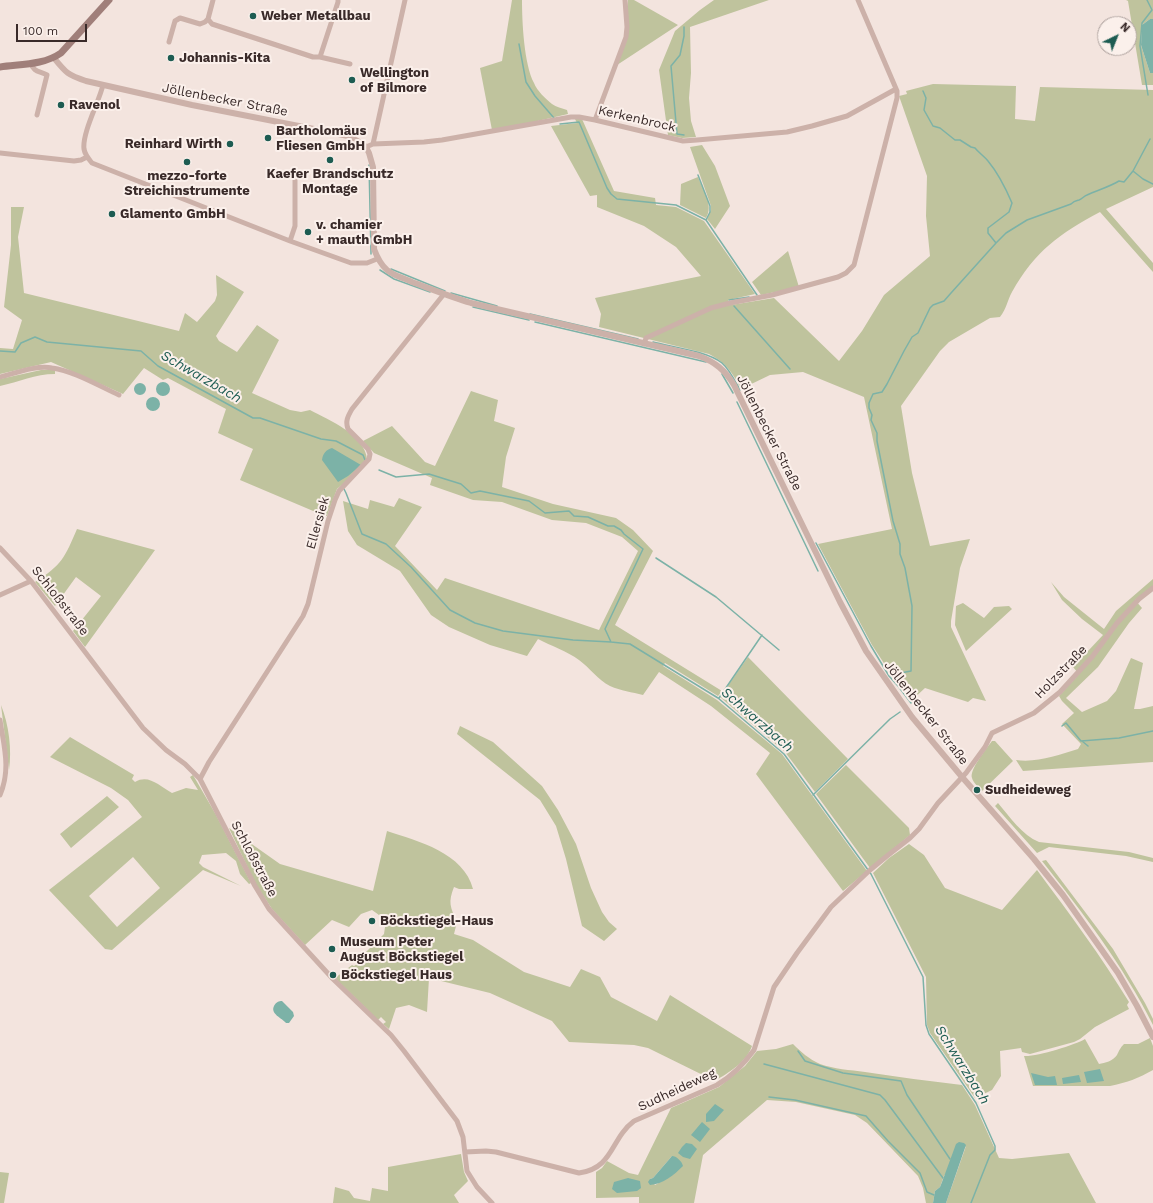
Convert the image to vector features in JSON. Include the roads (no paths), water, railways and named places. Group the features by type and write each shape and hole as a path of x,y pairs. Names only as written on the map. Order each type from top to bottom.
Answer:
{"main road":[{"path":"0,67 42,62 54,58 109,0"}],"street":[{"path":"169,42 175,21 177,19 180,18 200,24 205,22 208,19 213,0"},
{"path":"320,57 338,0"},
{"path":"373,144 404,0"},
{"path":"594,120 626,37 627,27 625,0"},
{"path":"644,344 646,338 652,334 710,308 802,288 846,274 854,265 897,98 896,89 858,0"},
{"path":"208,19 212,24 313,57 320,57 350,64"},
{"name":"Jöllenbecker Straße","path":"54,58 66,73 72,77 103,85 348,136 366,147"},
{"path":"31,63 34,70 47,75 37,115"},
{"path":"103,85 86,134 84,146 87,157 92,163 290,241 351,262 367,263 377,259 373,241 373,167 366,147"},
{"name":"Kerkenbrock","path":"366,147 373,144 442,140 571,117 594,120 683,141 788,132 847,116 896,89"},
{"path":"0,153 74,161 87,157"},
{"path":"290,241 295,226 295,171"},
{"name":"Jöllenbecker Straße","path":"377,259 387,271 444,294 471,303 698,356 712,361 725,372 734,385 840,602 866,651 912,717 1063,895 1118,973 1153,1037"},
{"name":"Ellersiek","path":"200,779 209,762 303,616 308,604 330,514 335,500 342,488 369,459 370,454 368,449 348,428 346,421 352,409 444,294"},
{"path":"0,377 40,368 52,367 70,373 119,395"},
{"name":"Schloßstraße","path":"0,548 32,581 143,728 200,779 254,886 265,904 333,978 391,1035 404,1050 456,1121 463,1137 467,1171 476,1187 492,1203"},
{"path":"0,595 32,581"},
{"name":"Holzstraße","path":"962,777 985,747 992,732 1034,713 1060,692 1092,657 1117,623 1139,599 1153,588"},
{"path":"0,720 7,764 6,778 0,795"},
{"name":"Sudheideweg","path":"465,1152 496,1152 579,1173 586,1172 598,1167 606,1159 626,1127 634,1122 718,1085 725,1080 748,1060 754,1050 774,987 831,907 869,872 910,838 962,777"}],"water":[{"path":"1150,19 1153,19 1153,73 1150,73 1141,45 1142,25"},
{"path":"163,382 168,384 170,389 168,394 163,396 158,394 156,389 158,384"},
{"path":"138,383 142,383 146,389 142,395 138,395 134,391 134,387"},
{"path":"153,397 158,399 160,404 158,409 153,411 148,409 146,404 148,399"},
{"path":"332,448 361,465 338,482 322,460 325,452"},
{"path":"282,1001 293,1012 294,1016 289,1023 286,1023 277,1016 273,1009 276,1004"},
{"path":"1100,1069 1104,1081 1087,1083 1084,1072"},
{"path":"1031,1073 1048,1077 1055,1076 1057,1085 1035,1085"},
{"path":"1079,1075 1081,1082 1063,1084 1062,1078"},
{"path":"715,1104 724,1110 714,1121 706,1122 706,1114"},
{"path":"702,1122 710,1129 700,1142 691,1135"},
{"path":"959,1142 966,1145 946,1203 933,1203 935,1191 940,1187 956,1144"},
{"path":"686,1143 692,1144 697,1149 690,1159 683,1157 678,1153"},
{"path":"672,1156 679,1159 683,1166 668,1178 659,1183 650,1185 648,1182 650,1179 653,1178"},
{"path":"628,1178 640,1181 641,1188 637,1191 617,1193 612,1189 614,1182"}],"waterway":[{"path":"1147,0 1152,10 1142,23 1140,46 1148,95"},
{"path":"684,27 684,36 680,55 671,66 677,134 684,135"},
{"path":"519,44 526,82 535,96 554,118"},
{"path":"911,703 889,676 911,671 912,606 905,568 900,554 900,544 893,521 877,441 877,433 871,420 872,415 869,408 869,403 873,394 882,392 912,337 918,333 930,308 933,305 944,301 996,243 988,233 988,228 1009,212 1012,203 992,166 975,148 960,140 955,140 940,128 933,126 924,110 926,98 923,91"},
{"path":"560,124 579,122 607,188 617,199 676,205 706,220 757,295"},
{"path":"1133,171 1150,139"},
{"path":"369,165 371,254"},
{"path":"996,243 1006,233 1027,220 1071,204 1080,200 1086,195 1119,181 1124,182 1133,171 1143,179 1153,184"},
{"path":"698,175 710,206 710,212 706,220"},
{"path":"391,269 445,291"},
{"path":"380,270 394,279 430,292"},
{"path":"451,293 497,306"},
{"path":"729,300 749,297"},
{"path":"734,306 790,369"},
{"path":"473,307 529,320"},
{"path":"530,314 638,339"},
{"path":"535,322 706,362"},
{"name":"Schwarzbach","path":"0,351 15,352 21,343 35,337 47,342 141,351 158,366 253,418 260,418 321,439 336,441 363,455 365,460"},
{"path":"653,342 699,352 716,359 727,369 740,390"},
{"path":"722,374 733,393"},
{"path":"737,402 818,571"},
{"name":"Schwarzbach","path":"379,470 396,477 429,474 461,484 471,493 480,491 529,501 545,513 569,511 574,516 588,517 608,526 614,526 621,530 643,549 605,629 611,642 630,644 718,698 784,754 871,874 923,977 926,1025 929,1034 976,1103 995,1146 995,1150 990,1155 971,1203"},
{"path":"344,489 362,534 386,544 411,567 450,610 475,623 503,631 573,640 611,642"},
{"path":"816,543 871,646 889,676"},
{"path":"656,558 716,597 779,650"},
{"path":"719,698 762,635"},
{"path":"813,795 890,719 900,712"},
{"path":"1062,726 1066,723 1081,741 1119,738 1153,731"},
{"path":"1082,741 1088,746"},
{"path":"798,1051 805,1061 843,1073 901,1081 907,1095 950,1159"},
{"path":"764,1064 880,1095 943,1178"},
{"path":"769,1097 795,1100 866,1116 888,1141 920,1173 927,1192 934,1195"}],"place":[{"name":"Weber Metallbau","path":"253,16"},
{"name":"Johannis-Kita","path":"171,58"},
{"name":"Wellington of Bilmore","path":"352,80"},
{"name":"Ravenol","path":"61,105"},
{"name":"Bartholomäus Fliesen GmbH","path":"268,138"},
{"name":"Reinhard Wirth","path":"230,144"},
{"name":"Kaefer Brandschutz Montage","path":"330,160"},
{"name":"mezzo-forte Streichinstrumente","path":"187,162"},
{"name":"Glamento GmbH","path":"112,214"},
{"name":"v. chamier + mauth GmbH","path":"308,232"},
{"name":"Sudheideweg","path":"977,790"},
{"name":"Böckstiegel-Haus","path":"372,921"},
{"name":"Museum Peter August Böckstiegel","path":"332,949"},
{"name":"Böckstiegel Haus","path":"333,975"}]}
